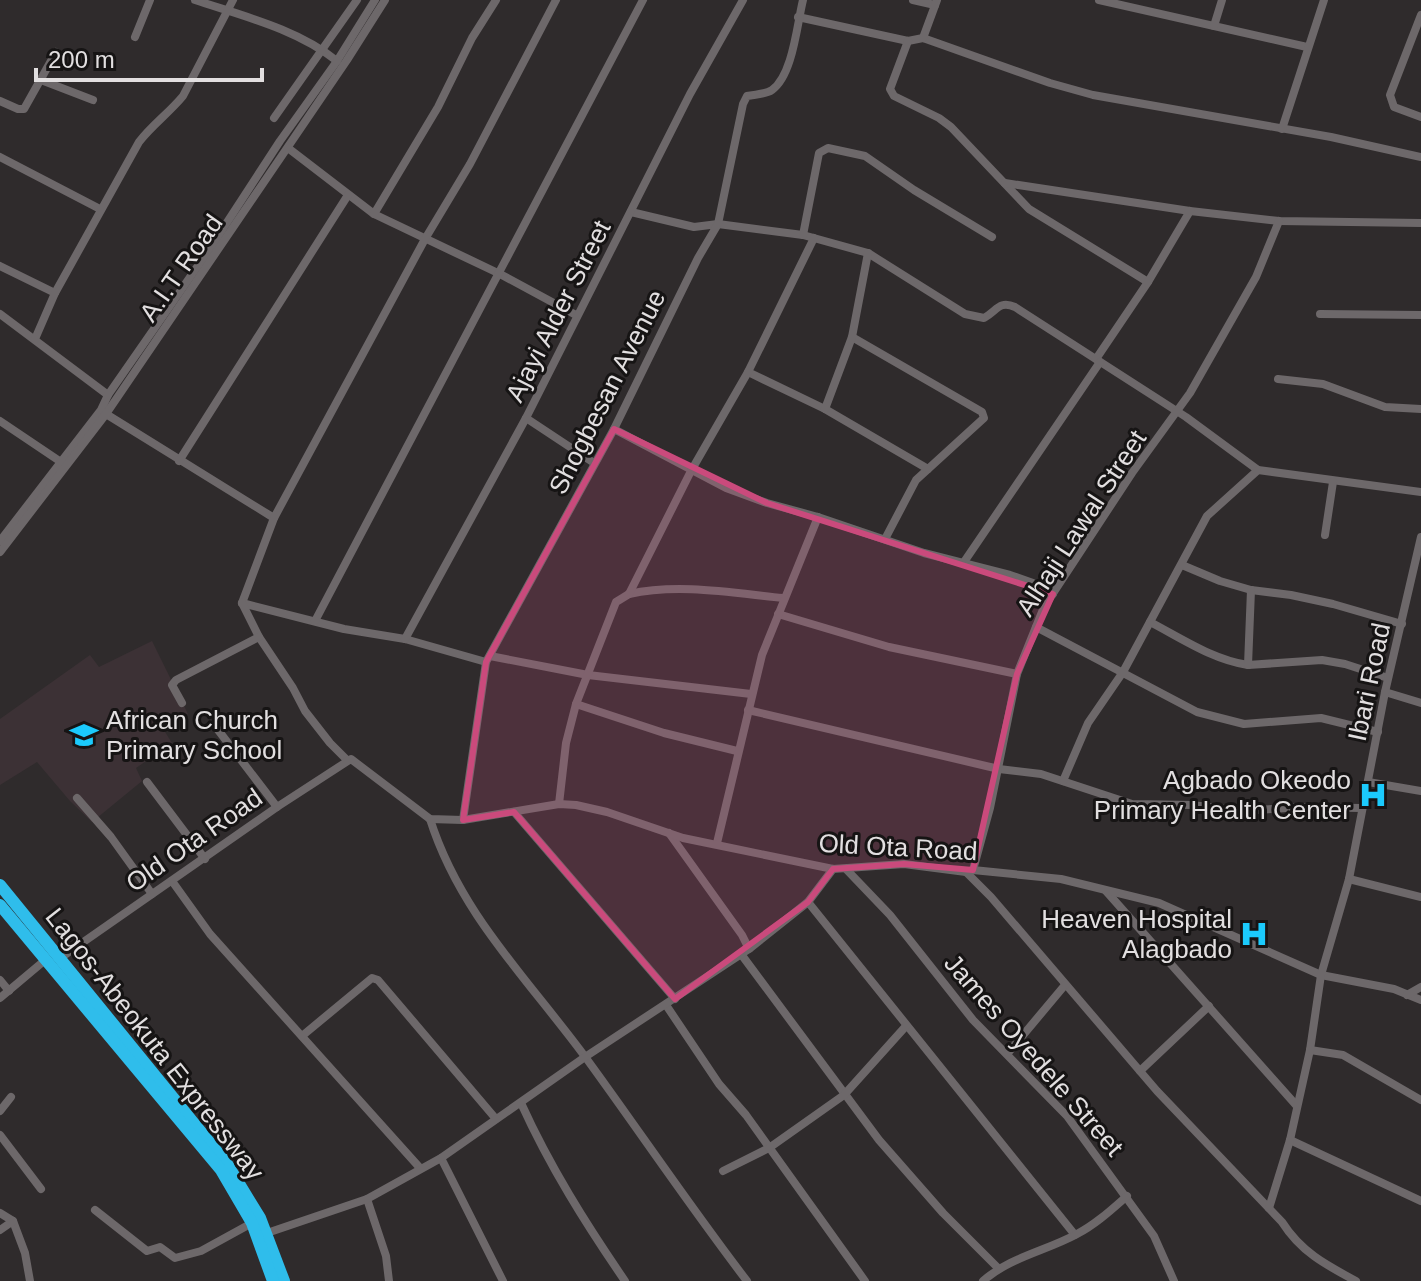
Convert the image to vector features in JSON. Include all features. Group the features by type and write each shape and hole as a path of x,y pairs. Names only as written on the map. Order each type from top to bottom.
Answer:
{"highway":[{"name":"Lagos-Abeokuta Expressway","path":"0,885 227,1164 267,1233 284,1281"},
{"name":"Lagos-Abeokuta Expressway","path":"0,905 213,1159 252,1223 273,1281"}],"street":[{"path":"135,37 150,0"},
{"path":"195,0 302,38 322,48 337,61"},
{"path":"35,339 55,293 100,209 146,133 183,96 233,0"},
{"path":"274,118 357,0"},
{"name":"A.I.T Road","path":"0,552 82,440 108,395 337,61 375,0"},
{"name":"A.I.T Road","path":"1,538 61,462 106,414 385,0"},
{"path":"374,214 438,107 472,38 496,0"},
{"path":"556,0 470,164 425,239 274,518 242,603 259,637 305,711 330,743 347,760 351,759 430,819 448,870 469,906 585,1057 747,1281"},
{"path":"315,621 643,0"},
{"name":"Ajayi Alder Street","path":"405,639 526,418 690,94 743,0"},
{"name":"Shogbesan Avenue","path":"463,820 488,659 614,429 698,258 718,224 743,104 747,96 774,89 783,77 794,46 803,0"},
{"path":"913,0 936,3 923,38"},
{"path":"1099,0 1307,47"},
{"path":"1214,26 1222,0"},
{"path":"1282,129 1324,0"},
{"path":"1421,15 1390,95 1394,107 1421,117"},
{"path":"798,17 908,41 923,38 1093,95 1421,157"},
{"path":"908,41 891,93 951,127 1029,209 1148,282"},
{"path":"0,101 24,109 56,52"},
{"path":"41,80 93,100"},
{"path":"293,91 309,101"},
{"path":"288,148 374,214 500,274 576,315"},
{"path":"803,235 819,153 828,148 865,156 888,174 992,237"},
{"path":"0,157 100,209"},
{"path":"1005,183 1279,221 1421,223"},
{"path":"179,461 348,195"},
{"path":"964,562 1098,360 1190,211"},
{"path":"631,212 694,227 718,224 803,235 868,253 965,314 984,318 1007,303 1178,412 1258,470 1421,492"},
{"name":"Alhaji Lawal Street","path":"970,871 999,769 1017,674 1036,627 1053,594 1132,473 1178,412 1222,339 1256,277 1279,221"},
{"path":"629,594 691,471 748,372 814,238"},
{"path":"825,409 852,337 868,253"},
{"path":"0,266 55,293"},
{"path":"0,314 108,395"},
{"path":"1320,314 1421,315"},
{"path":"852,337 982,412 984,418 911,488 885,539"},
{"path":"748,372 825,409 928,469"},
{"path":"1278,379 1323,384 1385,407 1421,409"},
{"path":"106,414 274,518"},
{"path":"526,418 594,463"},
{"path":"0,421 61,462"},
{"path":"614,429 691,471 767,503 924,553 1033,583 1053,594"},
{"path":"1063,781 1088,723 1123,672 1207,516 1258,470"},
{"path":"1325,535 1333,482"},
{"path":"717,843 762,655 818,517"},
{"name":"Ibari Road","path":"1269,1208 1290,1140 1310,1050 1321,975 1349,879 1388,678 1418,573 1421,537"},
{"path":"1182,565 1251,590 1319,601 1402,624"},
{"path":"559,804 566,743 576,704 616,602 629,594 645,590 700,590 783,598"},
{"path":"1248,665 1251,590"},
{"path":"242,603 344,629 405,639 488,659 588,675 751,694"},
{"path":"778,614 889,647 1017,674"},
{"path":"1150,622 1222,659 1248,665 1322,660 1388,678"},
{"path":"1036,627 1183,707 1230,721 1254,724 1321,718 1378,732"},
{"path":"182,703 172,685 176,680 259,637"},
{"path":"1385,692 1421,703"},
{"path":"576,704 664,733 737,751"},
{"path":"748,710 999,769 1041,774 1132,804 1192,805 1244,811 1300,807 1361,808"},
{"path":"215,726 277,807"},
{"name":"Old Ota Road","path":"59,959 347,760"},
{"path":"147,782 205,859"},
{"path":"1368,782 1421,791"},
{"path":"77,798 111,837 152,894"},
{"name":"Old Ota Road","path":"430,819 463,820 559,804 595,809 683,838 833,869 904,864 1048,877 1170,906 1321,975 1394,989 1421,1000"},
{"path":"514,812 670,1002 719,1084 746,1115 865,1281"},
{"path":"668,832 742,935 745,952 844,1095 943,1213 998,1268"},
{"path":"267,1233 367,1199 441,1158 585,1057 745,952 808,902 833,869"},
{"name":"James Oyedele Street","path":"846,869 890,915 973,1020 1067,1116 1154,1236 1170,1280"},
{"path":"970,871 1140,1071 1282,1222 1297,1244 1313,1258 1356,1281"},
{"path":"1349,879 1421,897"},
{"path":"172,881 210,934 420,1168"},
{"path":"1105,890 1296,1105"},
{"path":"808,902 1075,1235"},
{"path":"0,998 44,961"},
{"path":"302,1036 372,978 378,980 496,1119"},
{"path":"0,980 9,991"},
{"path":"1008,1053 1065,985"},
{"path":"1407,995 1421,987"},
{"path":"1140,1071 1209,1006"},
{"path":"723,1171 769,1148 844,1095 906,1026"},
{"path":"1310,1050 1343,1055 1421,1100"},
{"path":"0,1111 11,1097"},
{"path":"521,1103 545,1156 625,1281"},
{"path":"0,1135 41,1189"},
{"path":"1290,1140 1421,1201"},
{"path":"441,1158 503,1281"},
{"path":"983,1281 998,1268 1093,1225 1127,1196"},
{"path":"367,1199 386,1256 389,1281"},
{"path":"95,1210 140,1247 147,1251 160,1247 175,1258 201,1251 252,1223"},
{"path":"0,1213 13,1221 25,1253 30,1281"},
{"path":"0,1230 13,1221"}],"highlighted area":[{"path":"614,429 767,503 1053,594 1017,674 973,870 904,864 833,869 808,902 675,999 514,812 463,820 486,662"}],"shaded area":[{"name":"African Church Primary School","path":"152,641 188,714 162,727 172,743 136,768 142,781 92,822 37,762 0,785 0,719 90,655 99,667"}],"place":[{"name":"African Church Primary School","path":"84,735"},
{"name":"Agbado Okeodo Primary Health Center","path":"1373,795"},
{"name":"Heaven Hospital Alagbado","path":"1254,934"}]}
